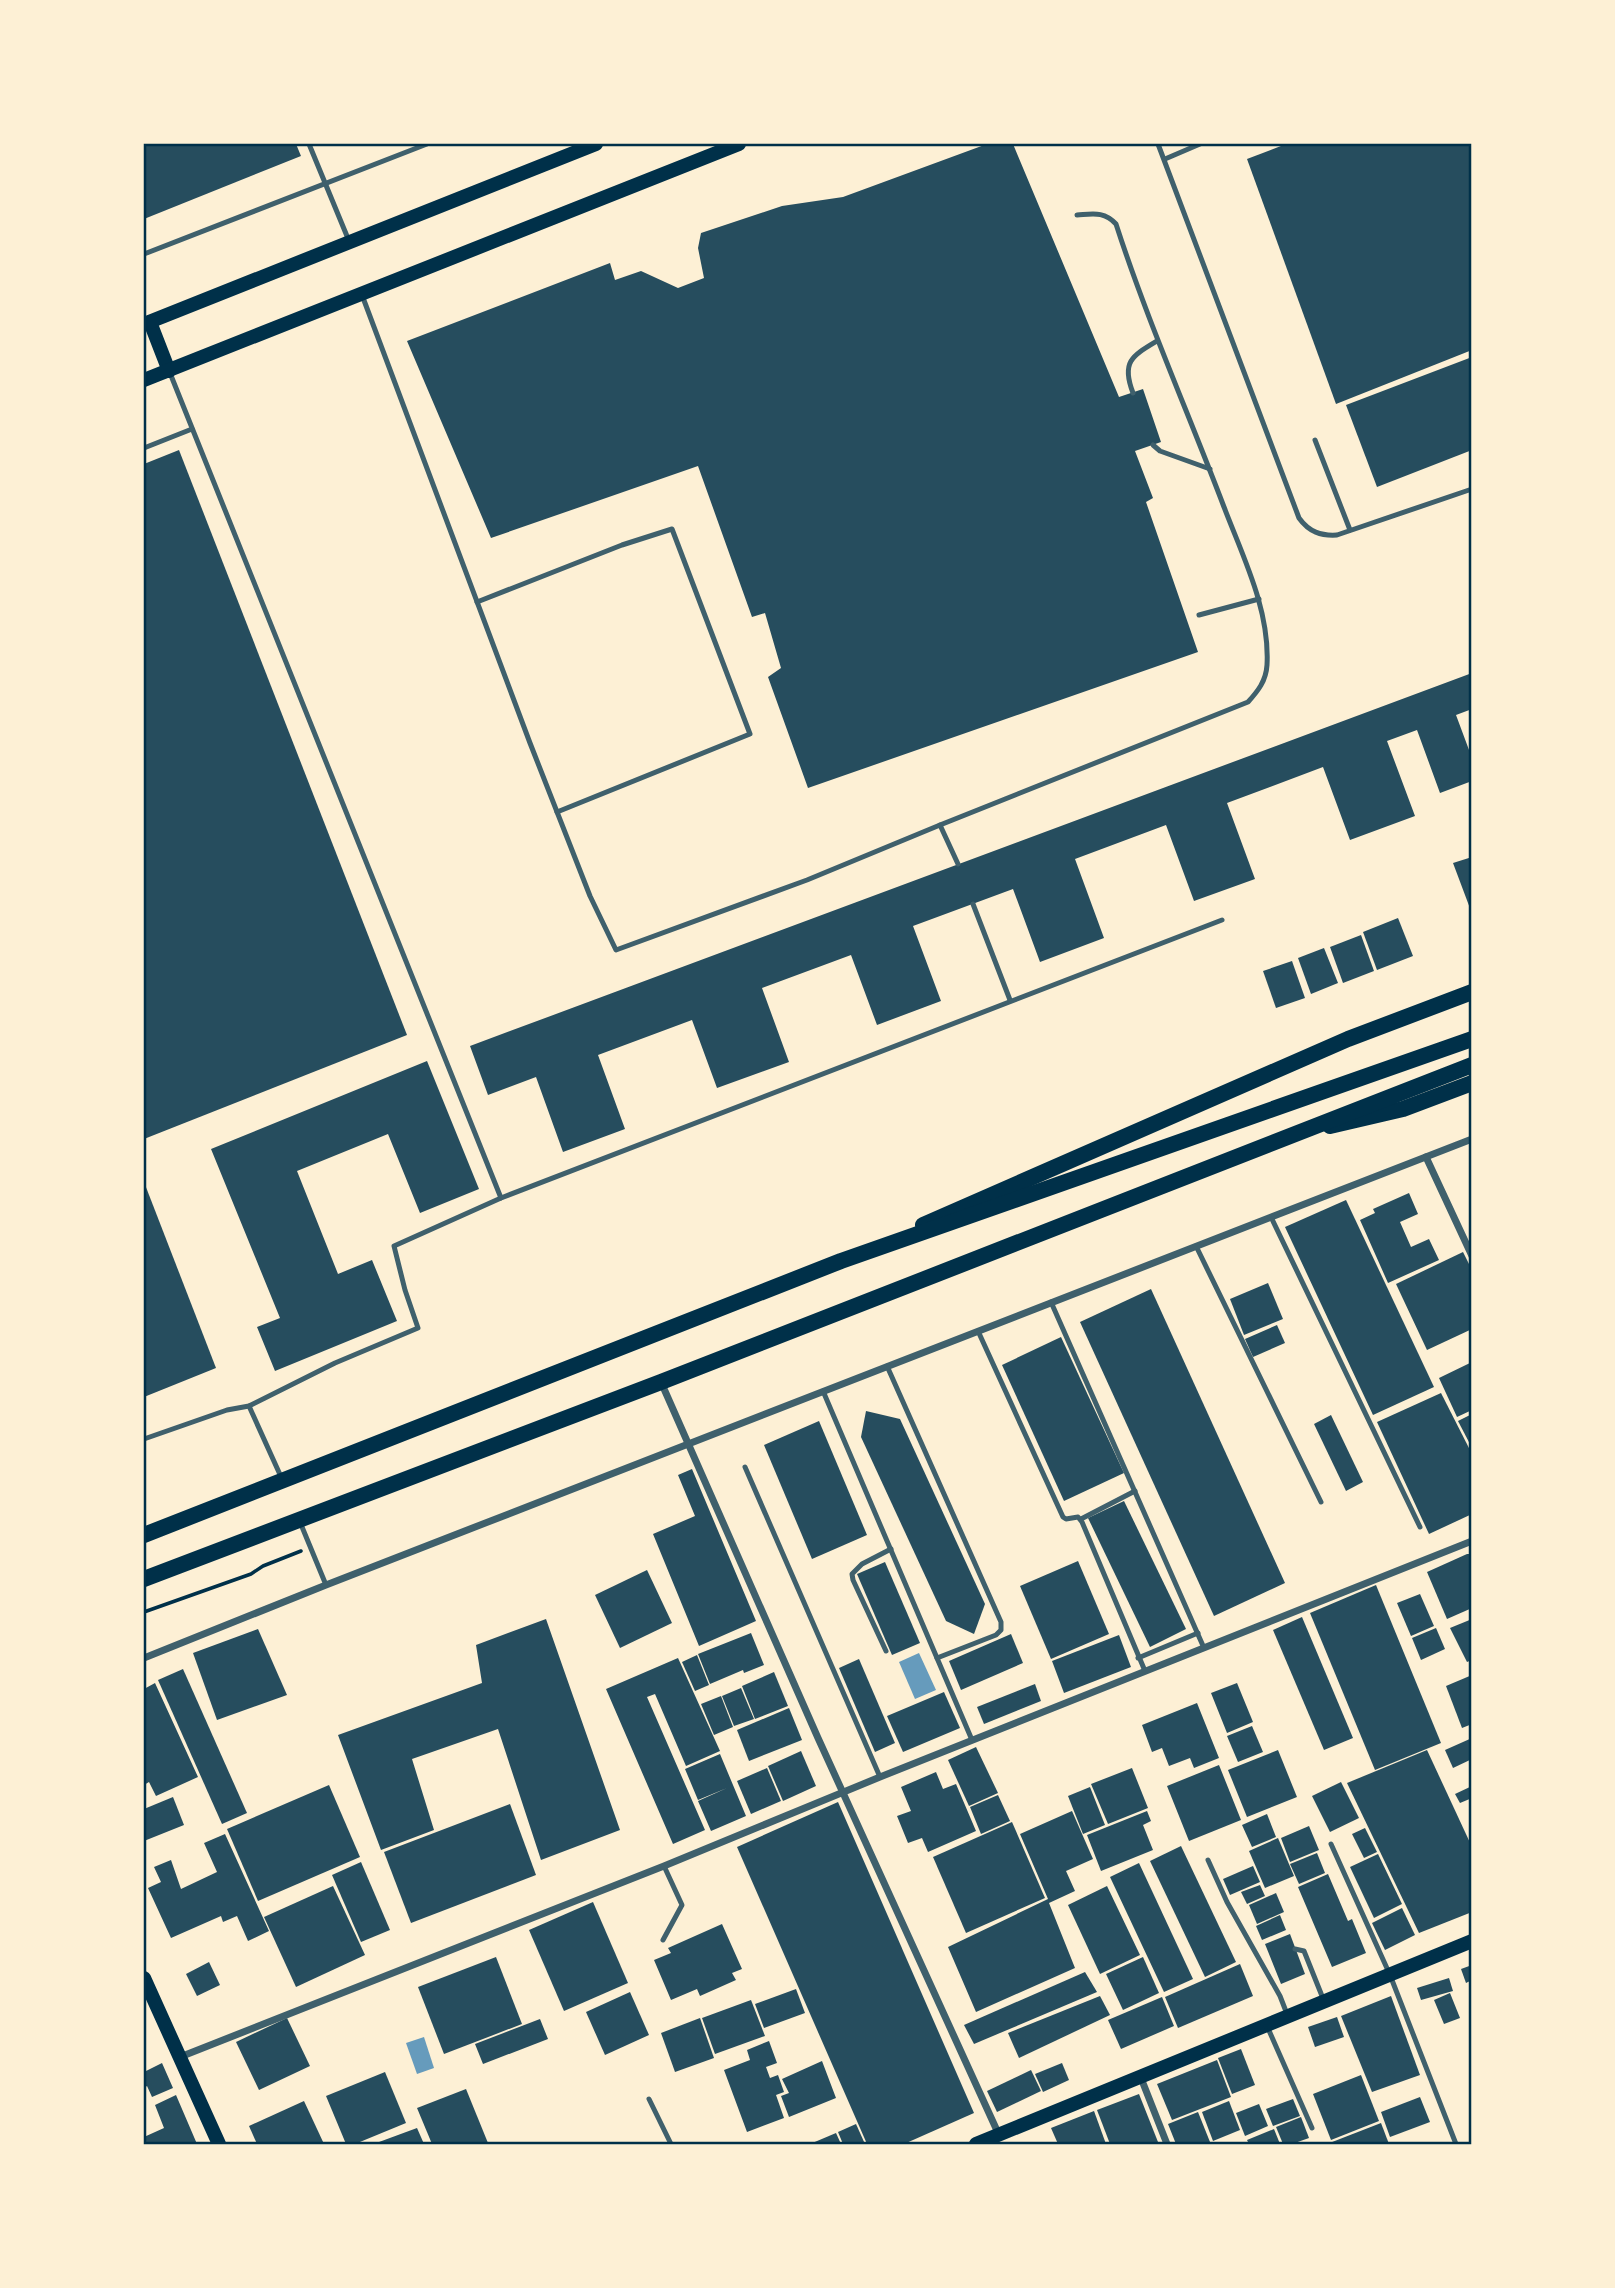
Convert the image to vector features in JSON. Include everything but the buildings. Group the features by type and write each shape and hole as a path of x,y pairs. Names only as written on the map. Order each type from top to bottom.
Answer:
{"main road":[{"path":"169,370 147,323 596,144"},
{"path":"144,380 739,144"},
{"path":"144,1535 841,1261 1348,1039 1472,992"},
{"path":"841,1261 1472,1039"},
{"path":"144,1579 661,1382 1472,1065"},
{"path":"1308,1131 1403,1109 1472,1083"},
{"path":"976,2144 1472,1941"},
{"path":"144,1978 219,2144"}],"street":[{"path":"144,1658 1472,1139"},
{"path":"1426,1157 1472,1256"},
{"path":"661,1382 842,1792 999,2135"},
{"path":"180,2057 664,1866 842,1792 1472,1541"},
{"path":"1141,2078 1167,2144"}],"lane":[{"path":"309,144 349,241"},
{"path":"144,254 427,144"},
{"path":"1158,144 1304,526 1322,536 1337,534 1472,489"},
{"path":"1165,159 1200,144"},
{"path":"362,295 557,812 590,896 616,950 807,880 1248,702 1259,690 1266,665 1259,599 1210,469 1157,341 1116,224 1101,213 1077,215"},
{"path":"1133,393 1127,377 1128,366 1134,355 1157,341"},
{"path":"169,370 501,1198"},
{"path":"144,448 192,429"},
{"path":"1315,440 1350,530"},
{"path":"1153,445 1210,469"},
{"path":"477,602 622,545 672,529 692,580 750,734 557,812"},
{"path":"1199,615 1259,599"},
{"path":"940,825 958,864"},
{"path":"973,904 1010,1000"},
{"path":"144,1439 227,1410 249,1406 335,1363 418,1328 394,1246 501,1198 1222,920"},
{"path":"1271,1217 1420,1527"},
{"path":"1196,1246 1321,1502"},
{"path":"1051,1303 1204,1648"},
{"path":"978,1331 1063,1517 1078,1517 1081,1520 1144,1671"},
{"path":"887,1366 1001,1622 1001,1630 996,1634 937,1658"},
{"path":"823,1391 972,1740"},
{"path":"249,1406 283,1482"},
{"path":"745,1467 880,1777"},
{"path":"1081,1520 1135,1491"},
{"path":"299,1519 326,1585"},
{"path":"886,1651 852,1574 862,1564 891,1549"},
{"path":"1138,1658 1198,1633"},
{"path":"1331,1844 1390,1975 1456,2144"},
{"path":"1208,1860 1227,1902 1263,1964 1288,2017"},
{"path":"663,1940 682,1905 664,1866"},
{"path":"1295,1949 1304,1951 1325,2002"},
{"path":"1263,1964 1272,1959"},
{"path":"1267,2026 1312,2128"},
{"path":"649,2099 671,2144"}],"path":[{"path":"144,1612 251,1574 262,1566 311,1548"}],"water":[{"path":"919,1653 936,1690 915,1699 899,1662"},
{"path":"424,2037 434,2068 417,2074 406,2043"}]}
